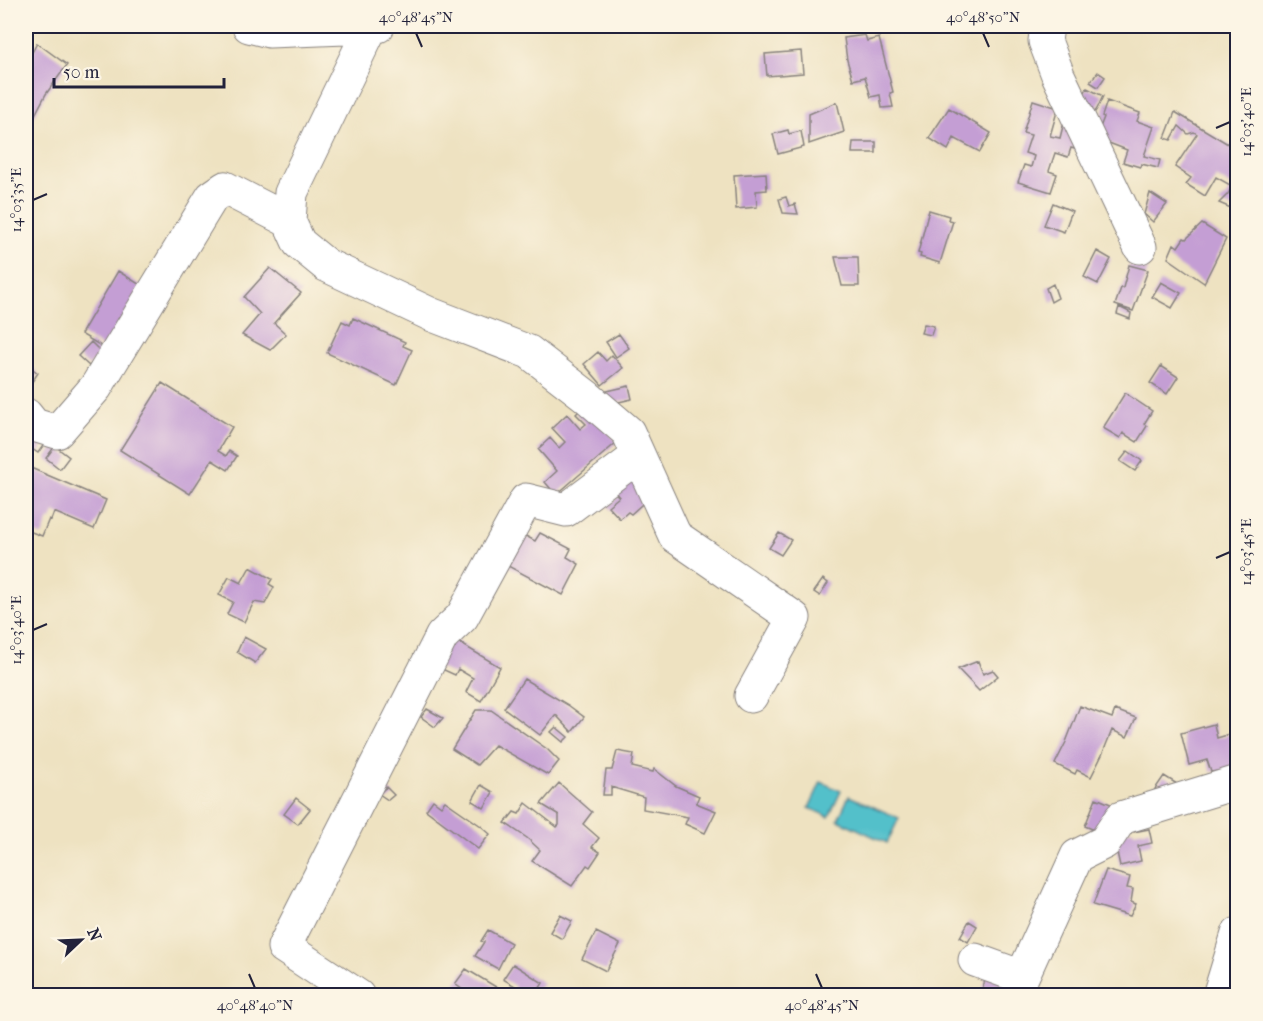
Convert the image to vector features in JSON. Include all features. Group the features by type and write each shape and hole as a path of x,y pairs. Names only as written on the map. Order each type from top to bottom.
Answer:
{"street":[{"path":"249,26 269,31 374,26 291,193 288,221 299,243 326,265 430,314 529,352 628,432 675,536 794,618 751,696"},
{"path":"1047,26 1045,41 1058,75 1140,247"},
{"path":"26,415 34,425 57,432 96,387 212,197 225,188 288,221"},
{"path":"358,996 284,947 442,636 462,618 526,500 566,510 638,456"},
{"path":"975,960 1022,977 1077,856 1105,842 1121,818 1238,782"},
{"path":"1219,996 1238,934"}],"water":[{"path":"821,782 841,791 829,817 809,808"},
{"path":"849,796 899,818 887,843 838,820"}],"building":[{"path":"865,35 867,41 879,38 893,92 890,93 893,107 882,108 880,95 871,97 865,77 853,80 844,38"},
{"path":"37,43 67,65 46,94 29,126 26,124 26,64"},
{"path":"801,51 803,73 767,76 765,54"},
{"path":"1098,72 1105,77 1098,87 1090,82"},
{"path":"1087,88 1103,96 1088,122 1078,106"},
{"path":"1033,100 1058,108 1050,136 1060,138 1064,122 1078,150 1071,148 1068,157 1055,153 1049,171 1057,174 1051,192 1018,182 1024,165 1031,167 1034,156 1025,153 1031,135 1023,133"},
{"path":"1107,101 1140,113 1137,121 1154,127 1144,156 1160,160 1158,168 1141,164 1140,167 1123,162 1127,150 1096,138"},
{"path":"837,102 844,132 809,144 809,114"},
{"path":"949,108 991,133 980,152 954,138 948,150 929,138"},
{"path":"1175,112 1238,150 1238,211 1219,203 1232,186 1216,177 1205,196 1186,184 1191,178 1175,167 1197,134 1194,132 1188,134 1179,126 1171,140 1165,138"},
{"path":"788,130 789,134 801,131 804,147 778,154 773,134"},
{"path":"853,142 876,142 876,153 852,153"},
{"path":"766,173 767,190 756,191 757,207 736,209 734,175"},
{"path":"1150,193 1167,204 1153,222 1144,214"},
{"path":"786,197 789,206 795,204 798,214 783,213 779,199"},
{"path":"1053,203 1072,211 1064,232 1044,225"},
{"path":"929,210 949,216 948,220 953,221 940,263 920,257 921,254 918,253"},
{"path":"1202,224 1226,239 1204,283 1168,258 1174,244 1178,247 1184,238 1186,239"},
{"path":"1097,251 1111,259 1098,284 1084,277"},
{"path":"835,257 858,257 859,286 842,286"},
{"path":"1129,265 1148,270 1133,311 1115,305 1121,288 1123,288"},
{"path":"270,268 301,293 274,323 286,334 270,350 242,335 260,314 244,297"},
{"path":"118,271 142,286 106,349 81,334"},
{"path":"1161,282 1181,293 1172,308 1152,297"},
{"path":"1053,284 1058,298 1051,302 1046,288"},
{"path":"1119,307 1131,313 1130,319 1117,314"},
{"path":"353,318 405,342 403,346 412,350 396,385 327,353 342,321 350,325"},
{"path":"924,324 934,326 931,335 921,333"},
{"path":"619,334 629,348 616,357 606,342"},
{"path":"91,342 102,353 89,366 78,356"},
{"path":"598,352 606,361 612,355 623,368 602,385 584,364"},
{"path":"26,364 38,373 27,389 26,388"},
{"path":"1161,366 1178,377 1167,394 1150,383"},
{"path":"162,383 232,427 218,451 226,456 229,451 237,456 228,470 212,460 190,494 120,450"},
{"path":"629,386 632,399 610,404 607,391"},
{"path":"1125,393 1152,411 1144,424 1147,426 1137,442 1123,433 1120,438 1103,428"},
{"path":"585,405 617,442 556,495 545,482 557,471 538,449 550,438 559,448 565,442 552,428 567,414 580,429 586,424 576,414"},
{"path":"30,434 45,443 38,453 26,445"},
{"path":"55,446 69,457 60,469 46,458"},
{"path":"1128,451 1142,461 1135,471 1120,461"},
{"path":"26,466 106,500 94,529 54,512 42,536 26,530 29,512 26,511"},
{"path":"628,473 650,497 631,514 628,512 620,519 608,506 619,497 607,483"},
{"path":"540,533 571,549 567,557 579,564 563,595 506,565 522,534 535,541"},
{"path":"779,533 791,540 781,555 769,548"},
{"path":"250,567 272,579 269,584 274,587 265,604 254,602 244,622 227,614 233,602 219,595 229,577 241,583"},
{"path":"823,579 828,583 820,596 814,592"},
{"path":"448,636 500,667 481,701 466,692 473,678 458,669 455,675 433,665"},
{"path":"244,637 266,649 255,663 237,652"},
{"path":"978,661 983,674 993,670 998,676 979,691 958,669"},
{"path":"524,679 584,717 572,732 556,715 540,735 504,708"},
{"path":"1080,706 1112,718 1115,710 1136,718 1127,737 1112,730 1091,777 1077,770 1075,774 1055,764"},
{"path":"427,709 443,718 435,727 421,717"},
{"path":"476,710 491,710 547,749 559,761 548,775 495,745 477,765 452,749"},
{"path":"1214,724 1217,738 1234,733 1238,753 1233,754 1238,770 1218,775 1217,771 1211,772 1207,760 1189,765 1181,733"},
{"path":"556,727 568,737 563,742 551,732"},
{"path":"617,751 634,754 632,767 653,772 654,769 676,786 699,796 696,803 716,811 705,833 685,824 688,817 643,809 644,797 611,787 611,795 603,795 606,770 612,770"},
{"path":"1164,776 1182,787 1151,795"},
{"path":"559,783 592,812 583,824 599,838 592,847 600,852 590,867 587,865 572,886 532,861 540,850 505,823 514,812 519,814 526,803 557,827 559,815 541,804"},
{"path":"481,785 493,792 484,808 472,801"},
{"path":"386,787 394,795 388,800 379,794"},
{"path":"296,798 310,809 298,824 284,814"},
{"path":"1096,798 1113,805 1102,833 1085,826"},
{"path":"433,800 441,806 445,801 490,834 478,849 426,810"},
{"path":"1149,829 1152,843 1138,846 1141,861 1120,866 1113,834"},
{"path":"1106,870 1130,877 1127,888 1133,889 1131,902 1136,904 1130,916 1093,905"},
{"path":"560,915 572,921 562,939 550,932"},
{"path":"969,921 977,926 968,942 960,937"},
{"path":"488,930 511,943 498,969 475,956"},
{"path":"596,932 620,944 606,971 582,959"},
{"path":"513,964 543,983 535,996 522,996 513,989 515,986 503,979"},
{"path":"466,969 511,996 471,996 455,984"},
{"path":"987,974 1053,995 1053,996 980,996"}]}
